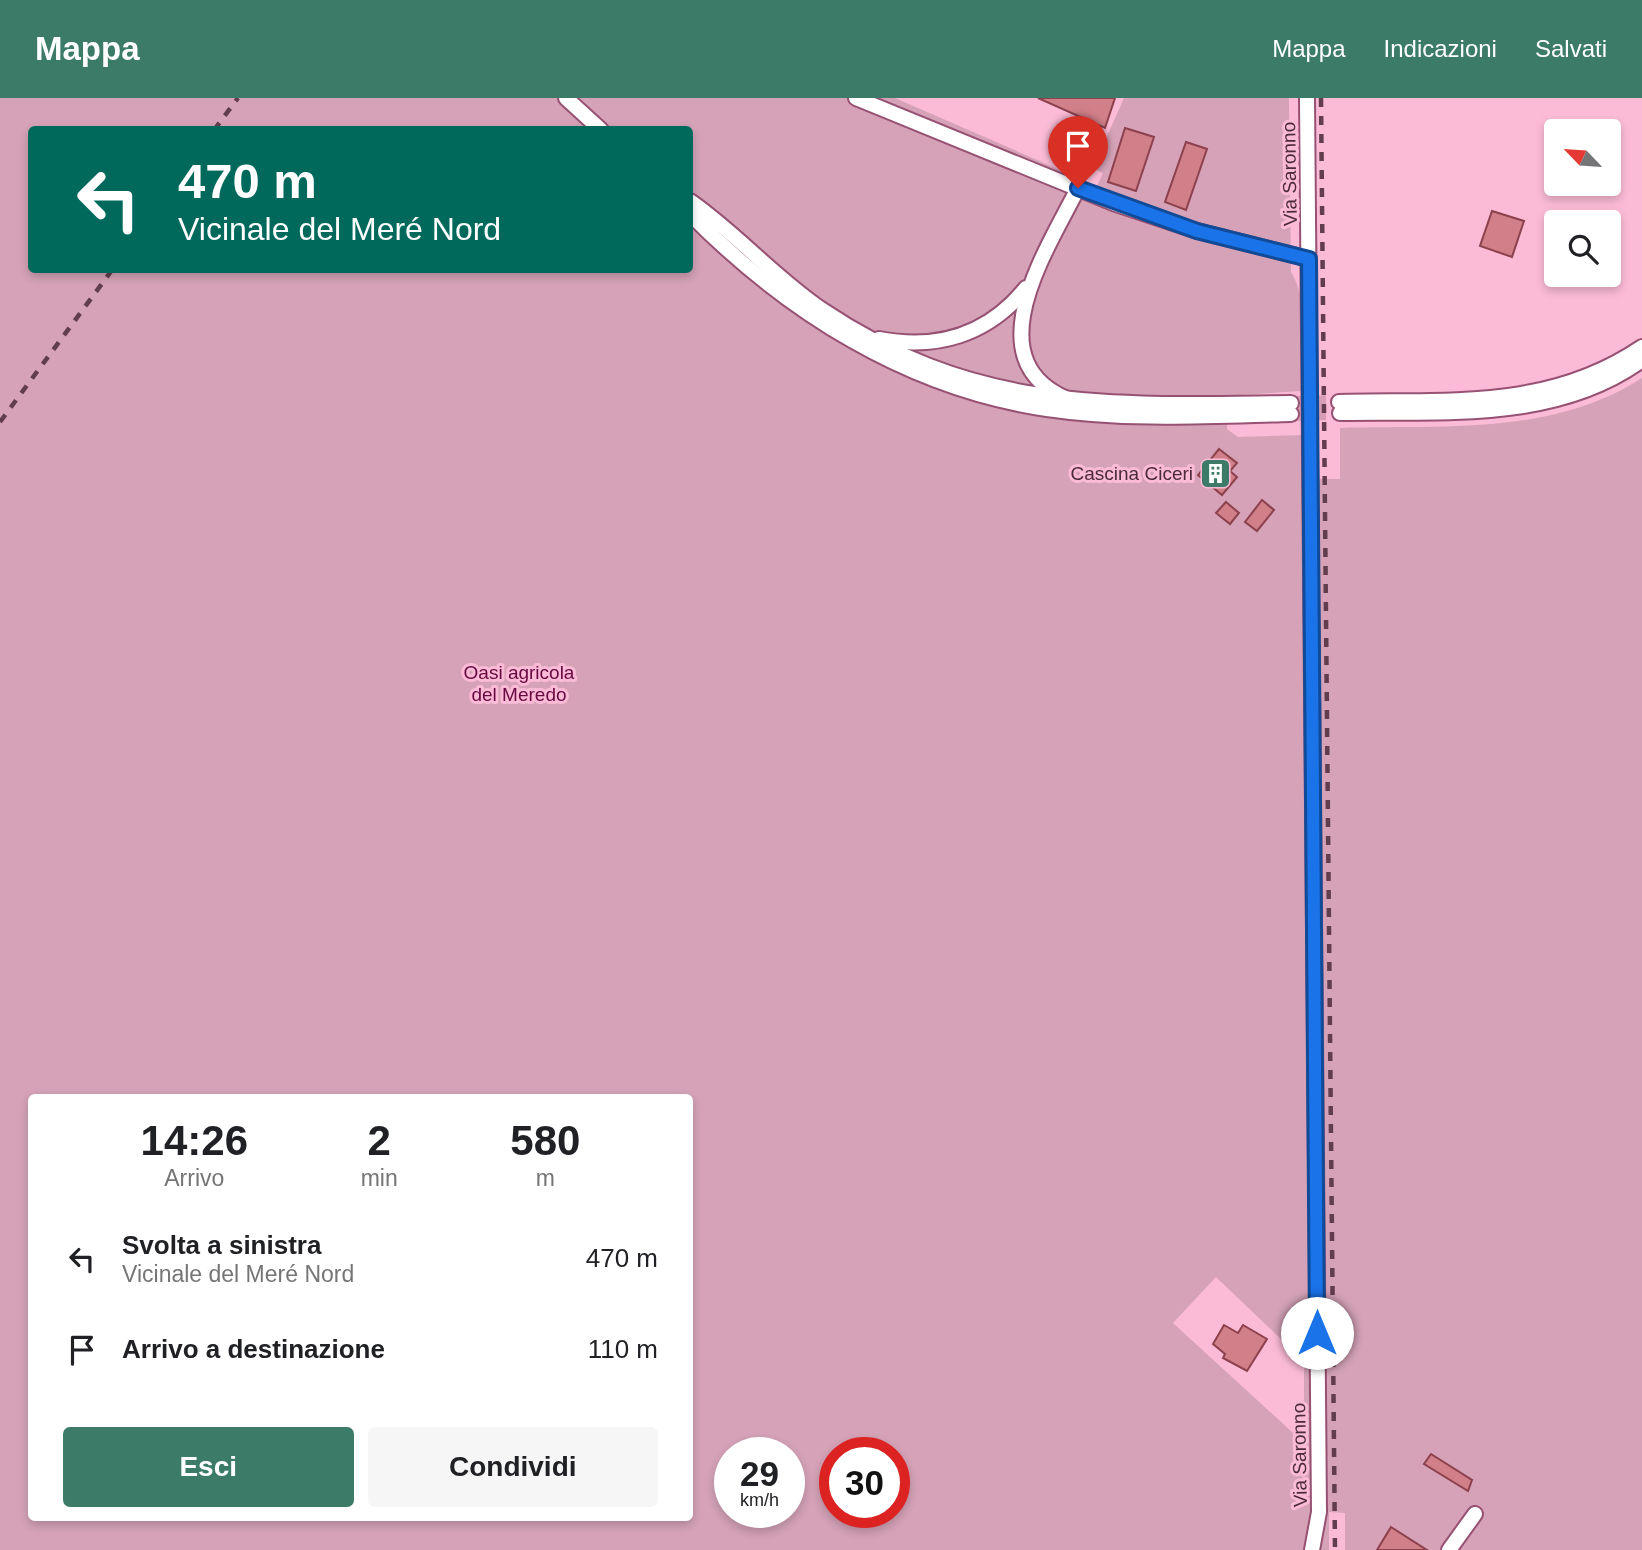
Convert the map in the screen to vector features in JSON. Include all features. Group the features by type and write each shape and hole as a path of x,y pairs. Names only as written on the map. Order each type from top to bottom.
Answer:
{"street":[{"path":"566,98 597,126"},
{"path":"856,98 1078,188 1197,231 1309,259"},
{"name":"Via Saronno","path":"1307,98 1319,1512 1312,1550"},
{"path":"1078,188 1035,276 1023,311 1021,337 1024,357 1035,375 1049,388 1080,402"},
{"path":"693,204 801,295 867,337 963,378 1015,392 1080,402 1291,408 1093,414 1027,406 951,386 882,357 810,315 693,217"},
{"path":"867,337 919,343 958,338 973,332 1006,309 1035,276"},
{"path":"1642,347 1599,372 1543,392 1339,407 1533,405 1598,384 1642,360"},
{"path":"1449,1550 1475,1514"}],"green space":[{"name":"Oasi agricola del Meredo","path":"0,98 895,98 1097,186 1103,173 1093,168 1124,98 1289,98 1291,272 1304,314 1302,391 1225,396 1226,420 1291,418 1291,421 1227,423 1227,429 1238,437 1305,435 1314,156 1319,479 1340,479 1340,428 1457,426 1534,419 1607,397 1642,378 1642,1550 1345,1550 1345,1513 1329,1512 1329,1550 1320,1550 1325,1513 1305,1550 0,1550","holes":["1216,1277 1304,1361 1304,1443 1173,1323"]}],"building":[{"path":"1038,98 1115,98 1105,128"},
{"path":"1125,128 1154,137 1136,191 1108,182"},
{"path":"1186,142 1207,149 1186,210 1165,202"},
{"path":"1492,211 1524,221 1512,257 1480,246"},
{"name":"Cascina Ciceri","path":"1219,449 1237,463 1230,471 1237,477 1222,495 1198,475"},
{"path":"1262,500 1274,510 1257,531 1245,522"},
{"path":"1226,502 1239,513 1230,524 1216,513"},
{"path":"1224,1325 1238,1333 1243,1325 1267,1339 1247,1371 1223,1358 1225,1354 1213,1344"},
{"path":"1431,1454 1472,1480 1468,1491 1424,1464"},
{"path":"1391,1527 1427,1550 1377,1550"}],"tunnel":[{"path":"1291,403 1339,402"},
{"path":"1291,414 1340,413"}],"railway":[{"path":"217,126 238,98"},
{"path":"1321,98 1335,1550"},
{"path":"0,422 110,273"}],"place":[{"name":"Cascina Ciceri","path":"1216,473"}],"route":[{"path":"1078,188 1113,203 1197,231 1309,259 1317,1333"}]}
